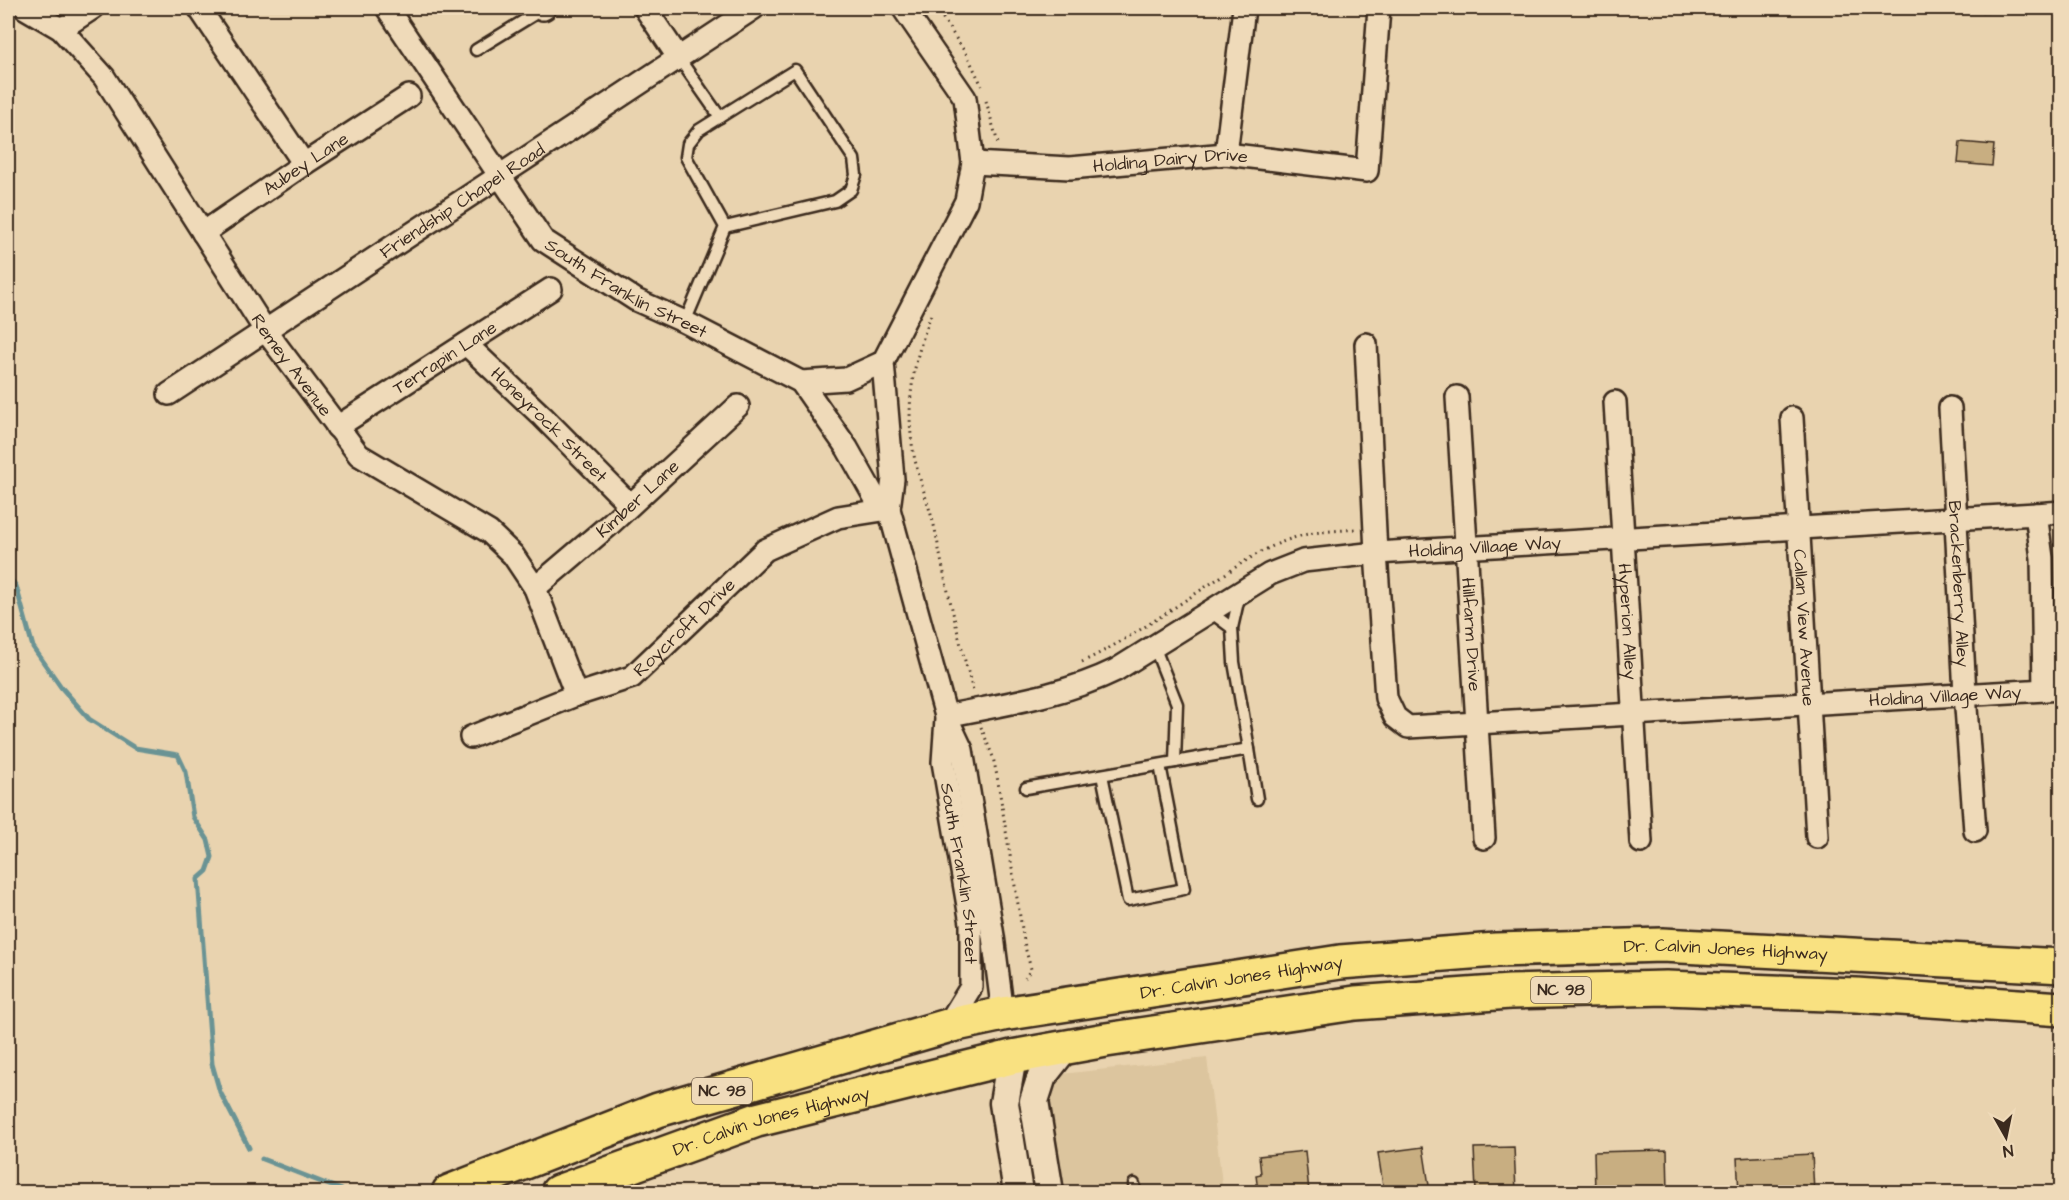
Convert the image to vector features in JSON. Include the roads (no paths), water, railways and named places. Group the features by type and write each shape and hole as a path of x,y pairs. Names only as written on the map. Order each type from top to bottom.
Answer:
{"highway":[{"name":"Dr. Calvin Jones Highway","path":"460,1190 658,1110 947,1026 1004,1014 1340,962 1496,950 1662,945 2061,966"},
{"path":"1355,1003 1389,988 1462,981 1647,970 1663,961 1662,945"},
{"path":"1012,1057 1035,1039 1083,1024 1191,1003 1204,983"},
{"name":"Dr. Calvin Jones Highway","path":"558,1192 757,1120 1012,1057 1232,1020 1355,1003 1510,992 1666,988 1856,995 2061,1009"},
{"path":"786,1113 832,1084 947,1052 978,1037 1004,1014"}],"street":[{"name":"Remey Avenue","path":"25,8 61,29 104,76 265,330 358,455 489,531 513,555 535,588 576,695"},
{"path":"61,29 93,8"},
{"path":"199,8 304,164"},
{"name":"South Franklin Street","path":"387,8 543,240 636,300 686,322 801,382 847,448 874,496 889,509"},
{"path":"645,8 678,57"},
{"name":"Friendship Chapel Road","path":"169,394 754,8"},
{"path":"801,382 846,379 883,362 966,201 974,163 965,98 903,8"},
{"path":"1226,154 1244,8"},
{"name":"Holding Dairy Drive","path":"974,163 1070,168 1226,154 1367,171 1379,8"},
{"name":"Aubey Lane","path":"203,232 409,96"},
{"name":"Terrapin Lane","path":"337,428 551,289"},
{"name":"Honeyrock Street","path":"466,344 543,417 630,505"},
{"name":"Holding Village Way","path":"946,716 1010,703 1090,682 1116,670 1270,574 1303,561 1376,553 1466,547 2036,514 2053,689 1408,727 1395,717 1386,698 1376,553 1366,344"},
{"name":"South Franklin Street","path":"883,362 893,479 889,509 946,716 962,750 1004,1014"},
{"name":"Hillfarm Drive","path":"1457,397 1484,838"},
{"name":"Hyperion Alley","path":"1616,402 1641,842"},
{"name":"Kimber Lane","path":"535,588 738,406"},
{"name":"Brackenberry Alley","path":"1950,408 1965,694 1975,831"},
{"name":"Callan View Avenue","path":"1792,418 1817,837"},
{"name":"Roycroft Drive","path":"471,737 576,695 632,677 765,550 838,517 889,509"},
{"path":"2036,514 2061,512"},
{"name":"South Franklin Street","path":"946,716 943,762 971,923 971,987 947,1026"},
{"path":"1049,1192 1034,1101 1042,1076 1064,1048"},
{"path":"1012,1057 1004,1103 1018,1192"}],"lane":[{"path":"476,50 543,8"},
{"path":"678,57 720,117"},
{"path":"795,70 854,159 856,175 851,190 835,201 725,227 686,157 688,144 699,130 795,70"},
{"path":"686,322 725,227"},
{"path":"1240,592 1232,628 1234,662 1257,799"},
{"path":"1209,611 1232,628"},
{"path":"1154,646 1177,704 1176,762"},
{"path":"1026,788 1249,749"},
{"path":"1102,775 1128,900 1184,889 1160,765"}],"waterway":[{"path":"8,576 16,586 33,647 61,687 89,719 135,748 178,755 186,772 193,817 208,840 212,857 207,871 198,879 212,1064 220,1092 249,1148"},
{"path":"262,1159 347,1192"}]}
